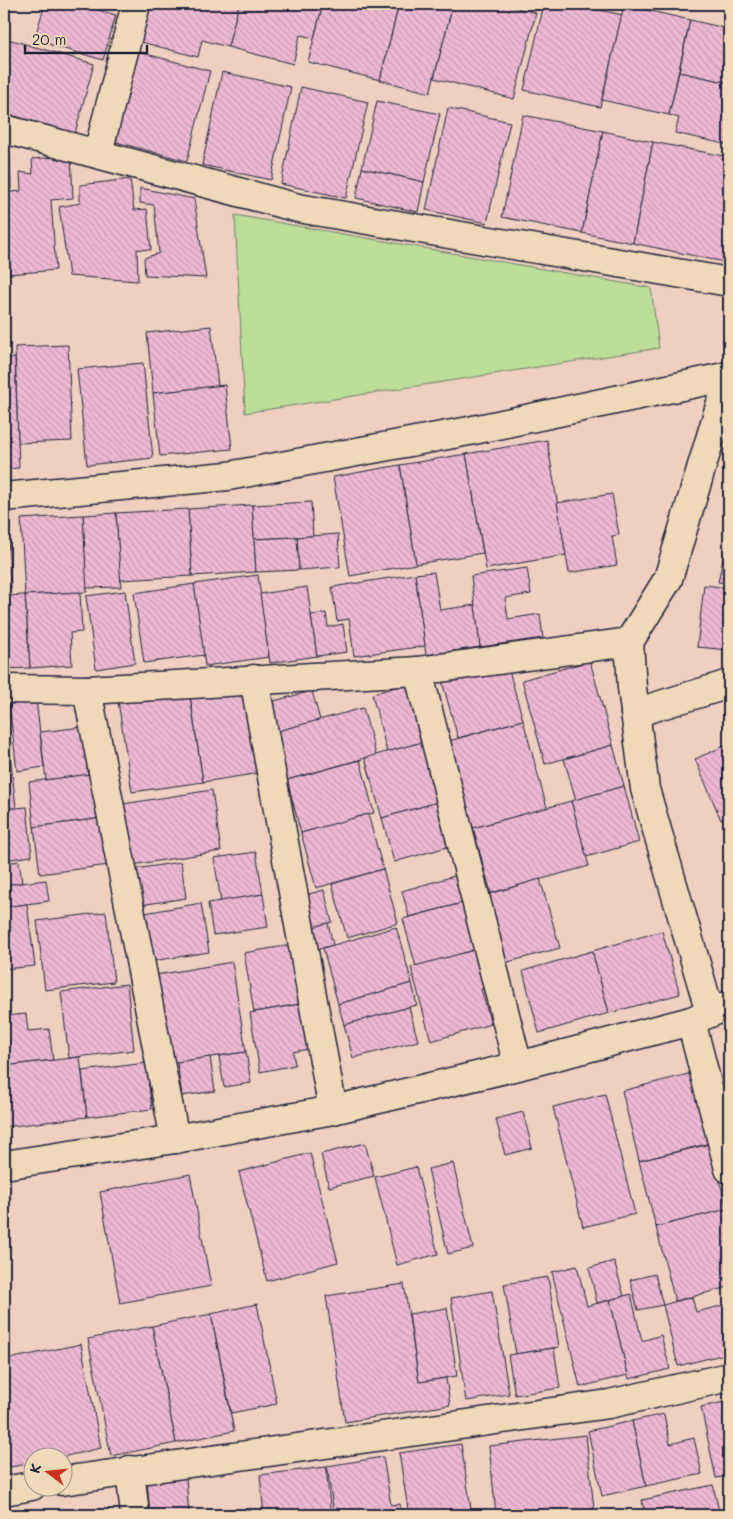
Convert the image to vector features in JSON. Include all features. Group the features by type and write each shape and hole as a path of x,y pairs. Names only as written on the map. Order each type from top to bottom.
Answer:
{"street":[{"path":"98,153 136,4"},
{"path":"4,129 298,208 729,282"},
{"path":"4,497 228,476 469,431 729,376 668,579 629,642 635,713 646,789 710,1013 729,1169"},
{"path":"4,690 87,690 418,671 629,642"},
{"path":"418,671 518,1066"},
{"path":"254,679 333,1110"},
{"path":"635,713 729,684"},
{"path":"87,690 175,1139"},
{"path":"4,1166 175,1139 333,1110 518,1066 710,1013"},
{"path":"72,1479 608,1404 729,1377"},
{"path":"130,1470 135,1515"},
{"path":"4,1491 22,1488"}],"green space":[{"path":"235,215 651,288 659,348 245,413"}],"building":[{"path":"45,4 84,4 84,6 116,15 103,60 34,40"},
{"path":"151,4 239,4 228,47 202,40 198,57 141,42"},
{"path":"239,4 323,4 314,38 300,35 293,64 228,47"},
{"path":"323,4 399,4 380,80 308,62"},
{"path":"399,4 453,4 430,93 380,80"},
{"path":"453,4 502,4 536,13 514,99 434,78"},
{"path":"544,4 574,4 622,15 600,107 524,90"},
{"path":"624,5 690,20 669,115 602,100"},
{"path":"690,20 729,29 729,83 679,72"},
{"path":"8,39 94,64 75,133 4,113 4,55"},
{"path":"135,51 210,71 187,161 112,141"},
{"path":"222,72 291,87 271,180 202,165"},
{"path":"679,72 729,83 729,145 675,133 679,118 669,115"},
{"path":"301,87 368,102 346,198 281,184"},
{"path":"377,101 440,114 424,182 362,168"},
{"path":"448,108 510,122 487,223 426,210"},
{"path":"523,115 603,131 582,233 502,217"},
{"path":"603,131 653,142 633,243 582,233"},
{"path":"653,142 729,157 729,263 633,243"},
{"path":"71,156 73,198 51,200 56,270 9,274 4,193 21,191 20,172 33,174 32,159"},
{"path":"4,158 10,158 11,189 4,189"},
{"path":"362,168 424,182 418,212 356,198"},
{"path":"130,179 134,210 147,209 151,250 137,249 138,281 69,276 59,207 80,203 80,185"},
{"path":"140,188 194,199 206,278 145,275 144,258 159,253 154,205 140,203"},
{"path":"211,326 218,386 153,393 147,333"},
{"path":"68,345 72,441 18,443 15,347"},
{"path":"4,358 15,358 19,468 4,469"},
{"path":"143,363 153,458 87,465 77,369"},
{"path":"225,385 232,449 160,456 153,393"},
{"path":"547,440 566,555 486,569 466,454"},
{"path":"466,454 483,553 416,564 400,465"},
{"path":"400,465 416,564 350,576 333,477"},
{"path":"612,494 619,535 612,536 617,565 569,573 557,503"},
{"path":"311,502 313,536 254,539 252,505"},
{"path":"252,505 256,572 192,576 188,509"},
{"path":"188,509 192,576 120,580 116,513"},
{"path":"116,513 121,587 86,588 83,515"},
{"path":"83,515 87,592 25,595 21,519"},
{"path":"7,518 11,588 4,588 4,519"},
{"path":"729,532 729,583 718,582"},
{"path":"338,534 340,567 299,570 297,537"},
{"path":"297,537 299,570 256,572 254,539"},
{"path":"527,568 531,594 505,598 508,619 540,614 543,638 480,647 471,576"},
{"path":"434,572 440,610 475,605 480,647 426,655 415,574"},
{"path":"415,574 425,646 354,656 349,619 337,621 332,587"},
{"path":"258,575 269,657 205,666 194,584"},
{"path":"194,584 204,655 144,663 134,593"},
{"path":"704,585 729,588 729,650 697,647"},
{"path":"307,587 317,656 270,663 260,594"},
{"path":"125,591 135,663 96,669 86,596"},
{"path":"80,592 82,632 70,633 72,665 30,668 25,595"},
{"path":"25,595 30,668 4,669 4,596"},
{"path":"326,613 328,627 343,624 347,652 317,656 311,615"},
{"path":"590,661 613,745 545,764 522,680"},
{"path":"507,663 523,720 458,738 442,681"},
{"path":"410,683 426,741 387,752 372,694"},
{"path":"247,687 260,773 203,782 190,696"},
{"path":"189,690 203,782 132,792 118,701"},
{"path":"312,691 320,720 274,732 266,703"},
{"path":"36,699 44,767 17,771 9,703"},
{"path":"4,703 10,753 4,753"},
{"path":"363,708 376,755 287,780 274,732"},
{"path":"523,720 547,808 473,828 449,741"},
{"path":"83,727 88,775 46,780 40,732"},
{"path":"426,741 438,802 382,818 365,758"},
{"path":"729,744 729,817 721,820 695,759"},
{"path":"613,745 624,786 576,800 564,759"},
{"path":"4,753 10,753 16,808 4,809"},
{"path":"360,760 374,813 301,833 287,780"},
{"path":"98,773 103,818 34,827 29,782"},
{"path":"624,786 639,842 586,857 571,801"},
{"path":"212,790 221,851 132,865 123,804"},
{"path":"571,801 589,866 491,893 473,828"},
{"path":"438,802 451,846 394,862 382,818"},
{"path":"27,807 32,856 4,860 4,809"},
{"path":"368,814 383,869 316,888 301,833"},
{"path":"103,818 109,865 40,874 34,827"},
{"path":"256,852 263,894 221,902 214,858"},
{"path":"19,861 22,883 4,885 4,863"},
{"path":"181,862 186,898 134,906 128,870"},
{"path":"383,869 398,923 347,938 332,884"},
{"path":"461,874 466,902 409,917 402,891"},
{"path":"540,879 560,948 501,964 483,896"},
{"path":"46,880 49,901 4,907 4,885"},
{"path":"324,890 332,922 306,929 297,897"},
{"path":"263,894 268,927 213,935 208,903"},
{"path":"466,902 478,949 416,967 403,919"},
{"path":"201,903 209,952 146,962 139,914"},
{"path":"27,904 35,966 4,969 4,907"},
{"path":"106,912 114,982 45,990 37,921"},
{"path":"328,923 333,945 312,951 306,929"},
{"path":"396,927 412,983 338,1004 323,948"},
{"path":"662,931 680,994 609,1013 592,951"},
{"path":"296,944 306,1003 254,1012 244,953"},
{"path":"478,949 489,987 481,989 491,1024 431,1041 411,967"},
{"path":"592,951 609,1013 539,1033 523,971"},
{"path":"232,962 246,1052 170,1063 156,975"},
{"path":"412,983 417,1005 344,1025 338,1004"},
{"path":"127,984 134,1050 69,1058 61,992"},
{"path":"306,1003 314,1048 293,1052 295,1065 260,1072 250,1013"},
{"path":"409,1007 418,1041 353,1058 344,1025"},
{"path":"26,1014 28,1031 49,1029 53,1060 4,1066 4,1016"},
{"path":"246,1052 251,1083 224,1087 219,1056"},
{"path":"80,1057 87,1117 4,1127 4,1066"},
{"path":"210,1057 215,1091 182,1096 177,1062"},
{"path":"146,1063 152,1109 87,1117 82,1071"},
{"path":"696,1072 714,1142 639,1161 622,1091"},
{"path":"605,1094 635,1214 583,1227 553,1107"},
{"path":"523,1112 532,1148 505,1155 496,1119"},
{"path":"365,1143 374,1176 329,1187 321,1154"},
{"path":"710,1144 727,1209 656,1227 639,1161"},
{"path":"310,1153 338,1262 267,1281 239,1172"},
{"path":"453,1163 473,1248 448,1254 428,1169"},
{"path":"416,1167 438,1254 397,1265 375,1177"},
{"path":"190,1174 211,1286 120,1303 100,1192"},
{"path":"727,1209 729,1220 729,1287 675,1301 656,1227"},
{"path":"614,1261 624,1296 597,1303 589,1268"},
{"path":"577,1266 587,1306 610,1300 628,1375 580,1387 552,1272"},
{"path":"655,1274 663,1305 638,1310 630,1280"},
{"path":"548,1277 559,1347 516,1354 504,1284"},
{"path":"404,1284 419,1382 446,1378 450,1405 345,1422 326,1296"},
{"path":"492,1291 509,1394 466,1401 451,1298"},
{"path":"631,1294 642,1341 661,1335 670,1369 629,1379 610,1300"},
{"path":"692,1297 696,1312 729,1304 729,1353 678,1366 663,1305"},
{"path":"257,1304 277,1404 231,1413 211,1314"},
{"path":"447,1308 457,1376 419,1382 409,1314"},
{"path":"211,1314 234,1431 176,1443 152,1326"},
{"path":"152,1326 176,1443 111,1456 88,1339"},
{"path":"81,1344 101,1448 72,1455 72,1446 22,1446 22,1465 10,1467 4,1436 4,1360"},
{"path":"554,1348 560,1388 515,1395 508,1355"},
{"path":"729,1401 729,1476 716,1478 701,1407"},
{"path":"664,1414 670,1444 694,1438 702,1474 646,1486 632,1421"},
{"path":"632,1421 646,1486 602,1496 588,1431"},
{"path":"586,1435 594,1509 543,1515 496,1515 489,1446"},
{"path":"461,1444 472,1515 409,1515 399,1453"},
{"path":"383,1457 391,1505 400,1504 402,1515 334,1515 327,1466"},
{"path":"185,1465 189,1515 150,1515 146,1469"},
{"path":"326,1467 331,1515 264,1515 260,1475"},
{"path":"713,1485 720,1515 645,1515 642,1500"}]}
